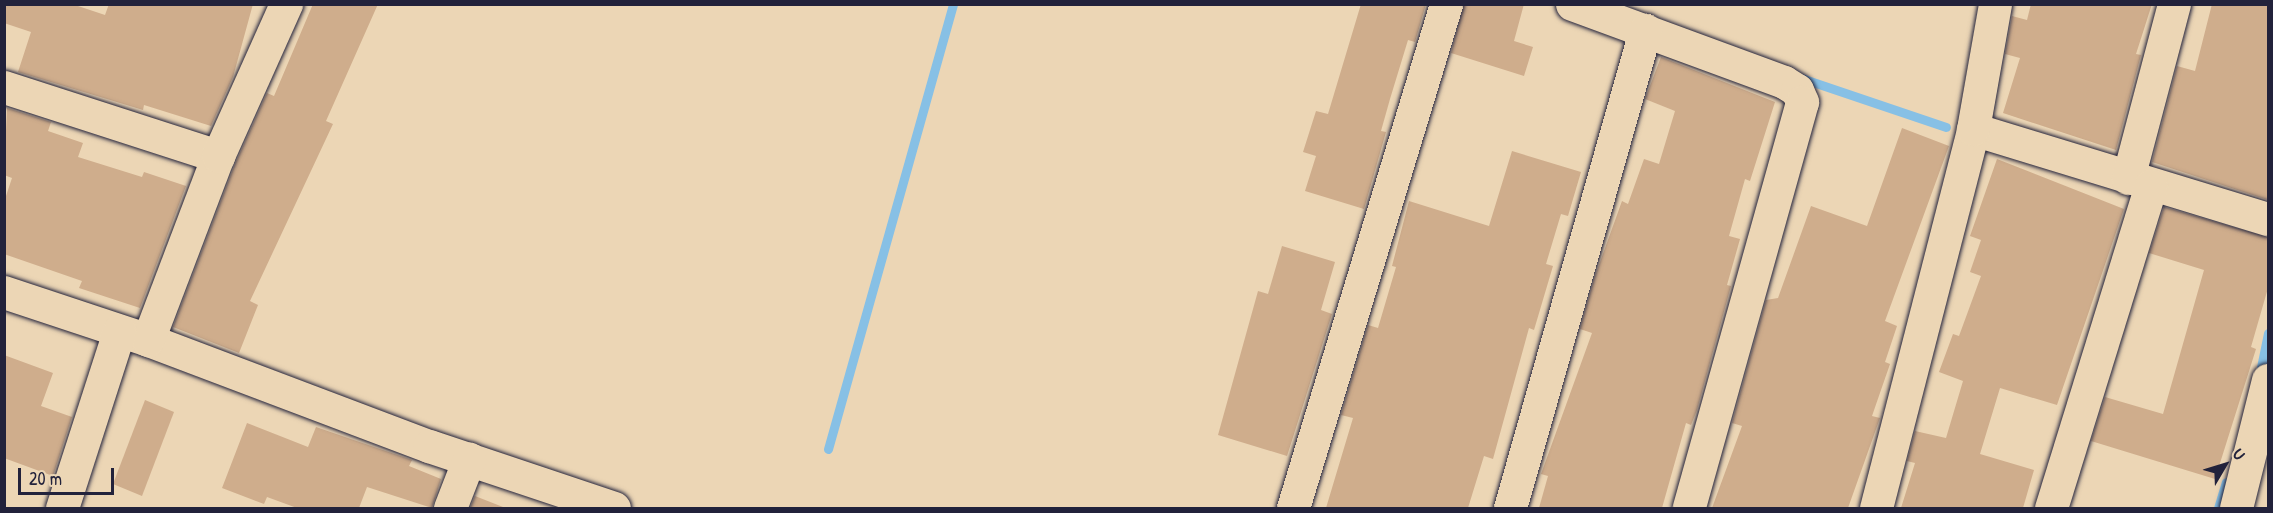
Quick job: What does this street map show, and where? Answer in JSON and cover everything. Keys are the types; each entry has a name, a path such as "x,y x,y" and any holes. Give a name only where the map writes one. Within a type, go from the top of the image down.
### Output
{"street":[{"path":"62,508 134,335 286,4"},
{"path":"1293,508 1446,4"},
{"path":"1572,4 1614,11 1646,30 1784,82 1797,90 1802,102 1689,508"},
{"path":"1876,508 1973,129 1995,4"},
{"path":"2051,508 2140,182 2174,4"},
{"path":"1510,508 1646,30"},
{"path":"4,87 218,156"},
{"path":"1973,129 2140,182 2268,219"},
{"path":"4,292 134,335 469,459 614,508"},
{"path":"2236,508 2268,380"},
{"path":"450,508 469,459"}],"building":[{"path":"4,4 72,4 105,15 109,4 253,4 233,77 211,126 144,105 143,110 18,72 31,32 4,23"},
{"path":"313,4 378,4 326,121 333,124 250,301 258,305 239,353 173,327 235,164 267,93 274,96"},
{"path":"1361,4 1426,4 1415,42 1408,40 1390,99 1381,131 1386,132 1364,209 1305,191 1316,156 1303,152 1316,111 1328,114"},
{"path":"1464,4 1524,4 1514,41 1533,47 1524,76 1451,53"},
{"path":"2031,4 2152,4 2136,54 2141,55 2116,150 2003,113 2020,58 2005,54 2012,16 2027,20"},
{"path":"2212,4 2268,4 2268,200 2152,162 2177,66 2195,71"},
{"path":"1661,57 1775,102 1750,181 1745,179 1729,236 1740,239 1727,285 1731,286 1697,410 1691,425 1686,423 1662,508 1539,508 1548,476 1541,474 1592,333 1580,329 1595,276 1622,201 1628,204 1644,159 1659,164 1675,111 1645,99"},
{"path":"7,108 51,122 48,131 83,143 78,157 142,177 144,172 186,186 140,308 79,288 82,281 4,254 4,202 12,178 4,175"},
{"path":"1902,128 1949,146 1885,321 1897,326 1885,362 1890,364 1872,416 1880,418 1848,508 1712,508 1742,426 1732,423 1766,300 1778,298 1811,206 1867,226"},
{"path":"1512,151 1581,172 1568,216 1561,214 1546,264 1553,266 1534,330 1529,328 1493,459 1484,456 1468,508 1326,508 1353,418 1341,415 1368,325 1378,328 1396,267 1392,266 1409,201 1489,226"},
{"path":"1997,159 2124,209 2057,405 2000,388 1980,454 2034,470 2023,508 1901,508 1915,463 1907,461 1915,431 1946,438 1963,381 1939,372 1953,334 1959,336 1981,276 1970,272 1981,240 1970,236"},
{"path":"2164,207 2268,237 2268,288 2251,347 2256,349 2215,479 2091,441 2105,397 2163,414 2204,270 2149,253"},
{"path":"1282,246 1335,262 1321,310 1332,314 1287,456 1218,435 1258,291 1268,294"},
{"path":"4,355 53,373 41,406 72,417 53,476 4,458"},
{"path":"145,400 174,412 142,496 113,484"},
{"path":"247,423 308,447 316,427 412,460 409,466 441,479 432,508 367,487 359,508 297,508 267,497 264,504 222,488"},
{"path":"475,496 503,507 503,508 470,508"}],"waterway":[{"path":"828,449 953,4"},
{"path":"1801,78 1946,127"},
{"path":"2259,377 2268,333"},
{"path":"2218,508 2226,482"}]}
